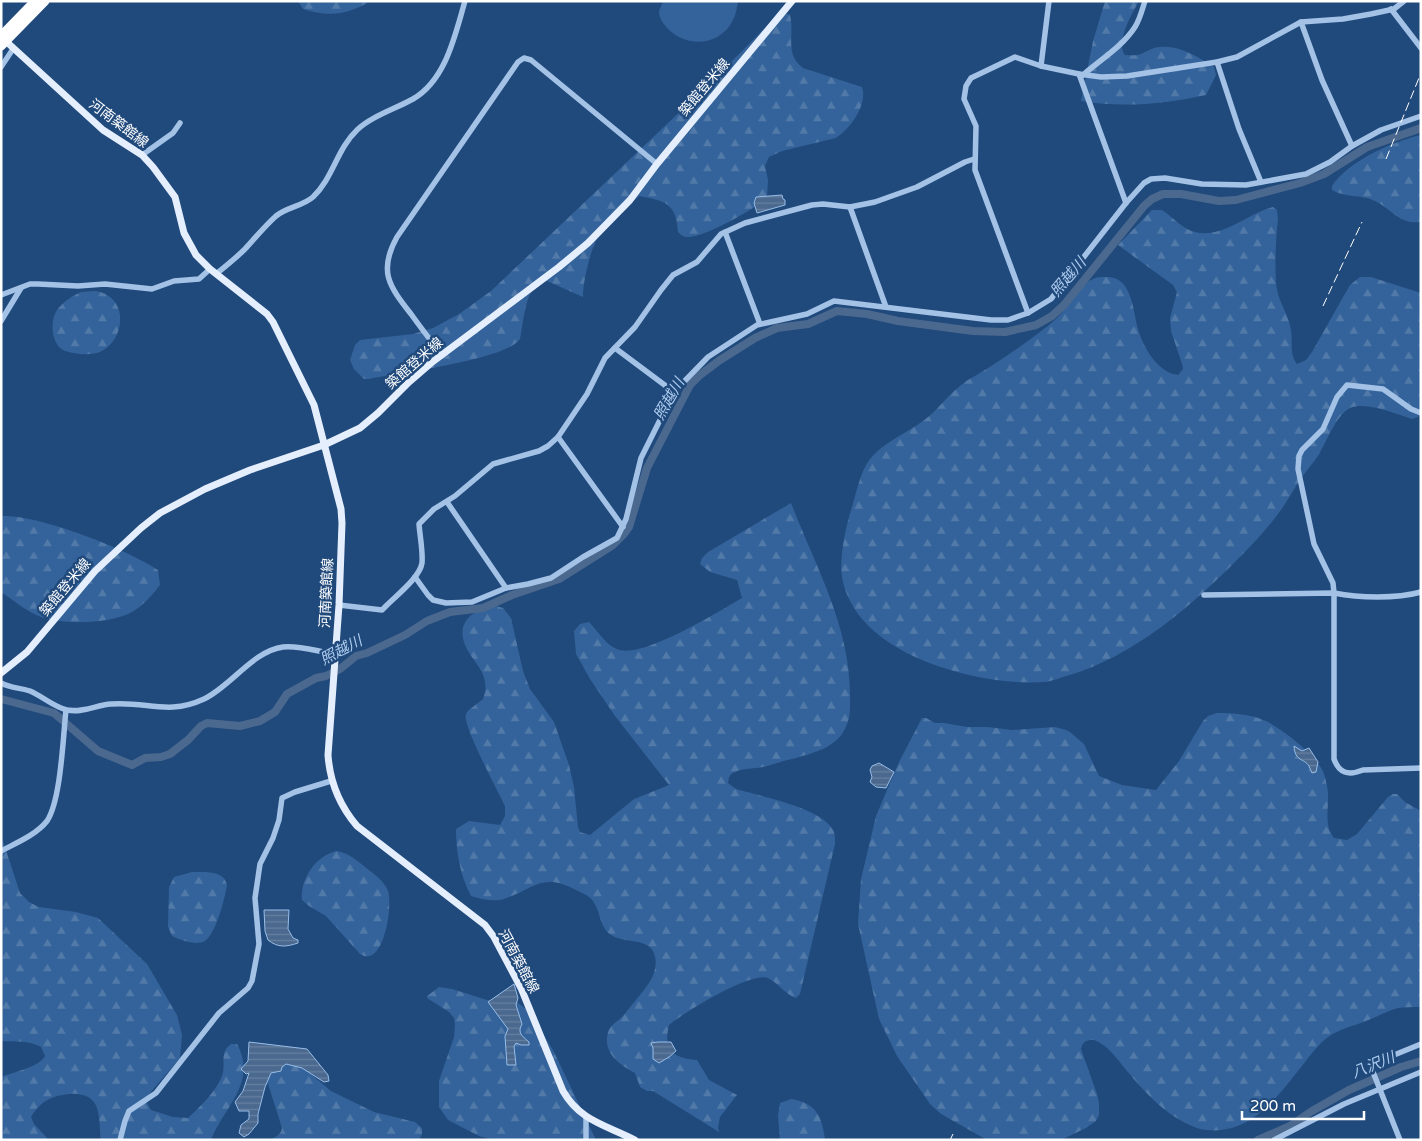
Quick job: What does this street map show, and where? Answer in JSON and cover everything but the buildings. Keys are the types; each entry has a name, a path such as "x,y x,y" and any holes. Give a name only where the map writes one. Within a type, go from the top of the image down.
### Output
{"highway":[{"path":"1,36 35,1"},
{"path":"8,46 46,1"}],"main road":[{"name":"築館登米線","path":"1,672 27,652 109,556 160,514 205,489 250,470 324,445 360,428 378,413 408,382 588,243 630,200 657,164 792,1"},
{"name":"河南築館線","path":"8,46 103,130 142,155 175,197 184,233 196,255 267,314 273,322 314,405 341,509 339,605 328,755 331,781 340,802 358,826 485,926 494,937 521,988 569,1102 586,1117 635,1140"}],"street":[{"path":"1,296 30,284 78,286 105,284 152,289 174,281 199,279 213,271 244,250 277,215 312,198 323,185 344,146 356,131 366,123 423,93 438,75 455,38 465,1"},
{"path":"1041,66 1050,1"},
{"path":"1081,74 1127,37 1135,26 1145,1"},
{"path":"1028,313 975,170 976,126 964,100 971,78 1012,58 1081,74 1116,78 1217,62 1237,57 1301,22 1343,19 1392,10 1404,1"},
{"path":"1392,10 1421,48"},
{"path":"1301,22 1322,80 1352,146"},
{"path":"1,67 8,46"},
{"path":"442,355 394,292 387,271 391,247 518,62 524,58 531,60 657,164"},
{"path":"1217,62 1239,129 1261,182"},
{"path":"1081,74 1126,203"},
{"path":"415,577 433,600 446,603 472,602 506,588 551,578 617,538 623,527 641,458 674,392 689,374 708,357 760,324 807,314 834,301 991,320 1018,318 1041,306 1059,290 1126,203 1144,183 1156,177 1216,184 1246,185 1306,174 1330,162 1352,146 1381,130 1421,116"},
{"path":"142,155 173,133 180,122"},
{"path":"339,605 382,610 415,577 422,562 419,524 434,509 447,502 493,464 539,451 558,437 587,394 605,358 635,327 673,275 697,262 721,234 745,223 812,205 823,204 850,207 875,202 917,188 974,159"},
{"path":"850,207 886,307"},
{"path":"725,232 760,324"},
{"path":"1,321 21,288"},
{"path":"615,348 674,392"},
{"path":"1421,413 1411,409 1383,389 1346,385 1336,397 1323,429 1302,450 1299,456 1298,469 1314,544 1332,583 1334,593 1334,759 1337,767 1342,771 1355,773 1363,770 1421,768"},
{"path":"558,437 623,527"},
{"path":"447,502 506,588"},
{"path":"1204,595 1334,593 1348,596 1406,596 1421,592"},
{"path":"1,683 11,688 31,691 66,710 84,710 100,705 114,704 164,708 183,707 218,691 248,665 276,648 290,647 335,657"},
{"path":"1,851 32,834 46,821 55,800 66,710"},
{"path":"120,1140 129,1111 156,1093 218,1013 248,988 252,981 259,944 255,898 260,864 273,838 279,820 282,798 331,781"},
{"path":"1400,1140 1372,1071 1372,1064 1421,1044"},
{"path":"1274,1140 1321,1114 1421,1072"},
{"path":"586,1117 586,1140"}],"green space":[{"path":"298,1 370,1 346,12 329,14 303,9"},
{"path":"663,1 738,1 734,18 727,29 719,36 699,42 689,41 670,31 660,18 659,12"},
{"path":"1105,1 1139,1 1123,36 1122,49 1125,55 1139,55 1159,47 1167,47 1188,52 1214,67 1216,75 1206,95 1175,101 1128,105 1081,101 1093,41"},
{"path":"785,13 790,15 791,44 797,63 803,68 862,87 863,94 860,109 852,123 836,138 782,151 769,157 765,166 768,180 767,197 762,202 715,229 695,236 685,237 678,232 675,215 668,205 639,196 608,223 600,233 589,260 583,297 547,281 534,287 524,313 520,339 511,347 450,365 369,379 364,379 354,369 350,360 355,345 360,340 413,334 433,328 459,314 491,291 706,87 770,23"},
{"path":"1421,135 1421,222 1401,219 1381,204 1370,199 1342,194 1332,190 1332,186 1339,177 1359,161 1384,147"},
{"path":"1273,207 1277,210 1278,219 1275,265 1277,290 1290,325 1292,352 1297,364 1306,360 1312,352 1350,285 1360,277 1371,277 1421,293 1421,412 1418,417 1412,419 1372,407 1357,406 1350,408 1340,417 1318,456 1279,513 1237,560 1176,616 1156,631 1093,667 1045,682 1011,682 977,677 944,668 913,656 889,642 868,625 851,604 842,577 841,561 845,532 859,482 870,459 888,443 928,417 963,383 1024,344 1045,328 1060,315 1078,291 1095,278 1114,278 1124,285 1130,297 1140,336 1152,358 1164,370 1178,375 1183,369 1171,331 1170,318 1177,292 1173,285 1118,245 1152,210 1162,210 1186,228 1195,232 1205,233 1225,229"},
{"path":"98,291 109,296 116,303 119,312 119,330 115,339 100,352 82,354 65,351 57,344 53,333 53,321 57,310 74,295 81,292"},
{"path":"791,503 830,596 838,620 848,669 849,717 843,732 832,744 808,754 759,768 736,771 730,776 728,783 736,789 775,799 818,816 834,832 835,844 800,994 796,998 768,978 759,978 717,994 669,1025 667,1041 672,1051 676,1055 697,1060 709,1080 737,1095 720,1117 719,1132 653,1091 647,1091 640,1087 635,1073 618,1062 610,1052 607,1039 609,1030 623,1016 652,978 656,965 653,951 650,947 640,942 621,939 611,935 604,927 593,901 585,894 561,884 552,882 537,884 500,900 488,900 471,896 459,863 456,829 469,821 500,825 505,816 505,806 475,744 466,720 467,712 483,699 485,682 483,674 467,649 462,634 465,622 469,617 493,605 503,608 511,618 523,671 530,689 554,722 569,765 574,787 578,827 580,832 590,835 634,799 669,785 615,716 590,679 576,654 574,631 580,624 589,622 611,646 620,650 631,650 646,647 681,632 742,598 737,580 710,572 700,564 702,558 708,552"},
{"path":"1,516 17,517 59,527 126,552 158,570 160,585 148,600 132,612 112,619 74,622 51,620 36,615 1,592"},
{"path":"1217,713 1248,715 1266,721 1289,736 1312,757 1323,771 1325,777 1328,793 1328,826 1334,838 1347,840 1357,834 1388,797 1393,794 1397,794 1405,802 1421,811 1421,1007 1394,1009 1332,1034 1322,1042 1285,1088 1256,1116 1240,1125 1221,1130 1200,1129 1169,1113 1142,1089 1108,1049 1094,1040 1085,1042 1081,1049 1099,1103 1099,1115 1096,1121 1086,1128 1061,1140 987,1140 941,1114 930,1104 897,1056 879,1019 858,924 861,879 876,816 899,762 922,718 935,723 967,727 1012,730 1055,727 1066,730 1084,744 1099,776 1122,785 1156,790 1179,761 1203,721 1208,716"},
{"path":"1,835 20,893 29,902 39,907 76,912 98,918 147,964 177,1015 182,1035 180,1058 150,1093 147,1103 151,1110 173,1117 188,1118 218,1085 223,1072 225,1050 231,1044 237,1044 244,1070 241,1082 237,1094 211,1140 101,1140 99,1114 96,1105 89,1097 69,1094 44,1102 31,1117 34,1124 49,1140 1,1140 1,1077 32,1066 45,1056 41,1047 31,1043 1,1041"},
{"path":"337,851 348,855 364,866 381,880 388,891 389,909 385,934 381,945 375,953 368,956 360,954 326,916 302,900 304,884 311,869 322,857"},
{"path":"192,872 218,874 225,880 227,885 222,908 212,933 207,939 199,943 187,942 172,936 168,927 169,887 174,877"},
{"path":"439,987 487,1000 518,1003 526,1009 553,1050 596,1140 495,1140 479,1136 448,1120 439,1107 439,1081 454,1037 455,1025 454,1018 449,1012 427,998"},
{"path":"288,1055 331,1091 374,1112 415,1122 422,1128 419,1140 270,1140 279,1134 282,1128 263,1068"},
{"path":"791,1099 812,1107 820,1118 825,1140 780,1140 778,1116 780,1103"}],"shaded area":[{"path":"782,195 785,205 757,213 754,203 756,197"},
{"path":"1294,746 1302,751 1309,748 1318,762 1316,772 1312,773 1309,766 1296,755"},
{"path":"879,763 894,772 886,788 876,787 870,782 872,777 870,770 872,766"},
{"path":"264,910 289,910 288,929 293,938 298,940 298,943 282,946 268,940 265,931"},
{"path":"514,984 518,998 516,1005 522,1024 520,1032 529,1042 529,1045 516,1043 514,1046 516,1065 507,1065 505,1036 508,1029 488,1002"},
{"path":"249,1042 307,1049 328,1075 329,1081 324,1082 302,1068 286,1064 282,1067 281,1071 271,1073 265,1087 258,1114 258,1123 244,1137 239,1133 241,1125 249,1119 249,1111 239,1111 235,1102 243,1091 249,1073 246,1074 241,1069 248,1061"},
{"path":"671,1042 676,1051 659,1063 653,1059 651,1043"}],"waterway":[{"name":"照越川","path":"1,699 54,713 98,751 132,765 145,758 161,757 170,754 188,740 201,726 207,723 240,726 260,721 275,712 287,694 316,678 326,676 340,669 356,656 367,653 405,635 427,621 450,612 483,608 512,595 559,579 613,545 629,527 647,468 690,385 720,360 755,338 777,328 808,324 837,311 973,331 1005,332 1036,325 1052,316 1064,305 1144,206 1152,199 1163,194 1181,194 1219,201 1236,200 1300,183 1324,174 1367,147 1421,128"},
{"name":"八沢川","path":"1258,1140 1290,1126 1349,1090 1401,1067 1421,1061"}],"railway":[{"path":"1386,159 1421,73"},
{"path":"1323,306 1362,222"},
{"path":"950,1140 953,1134"}]}
